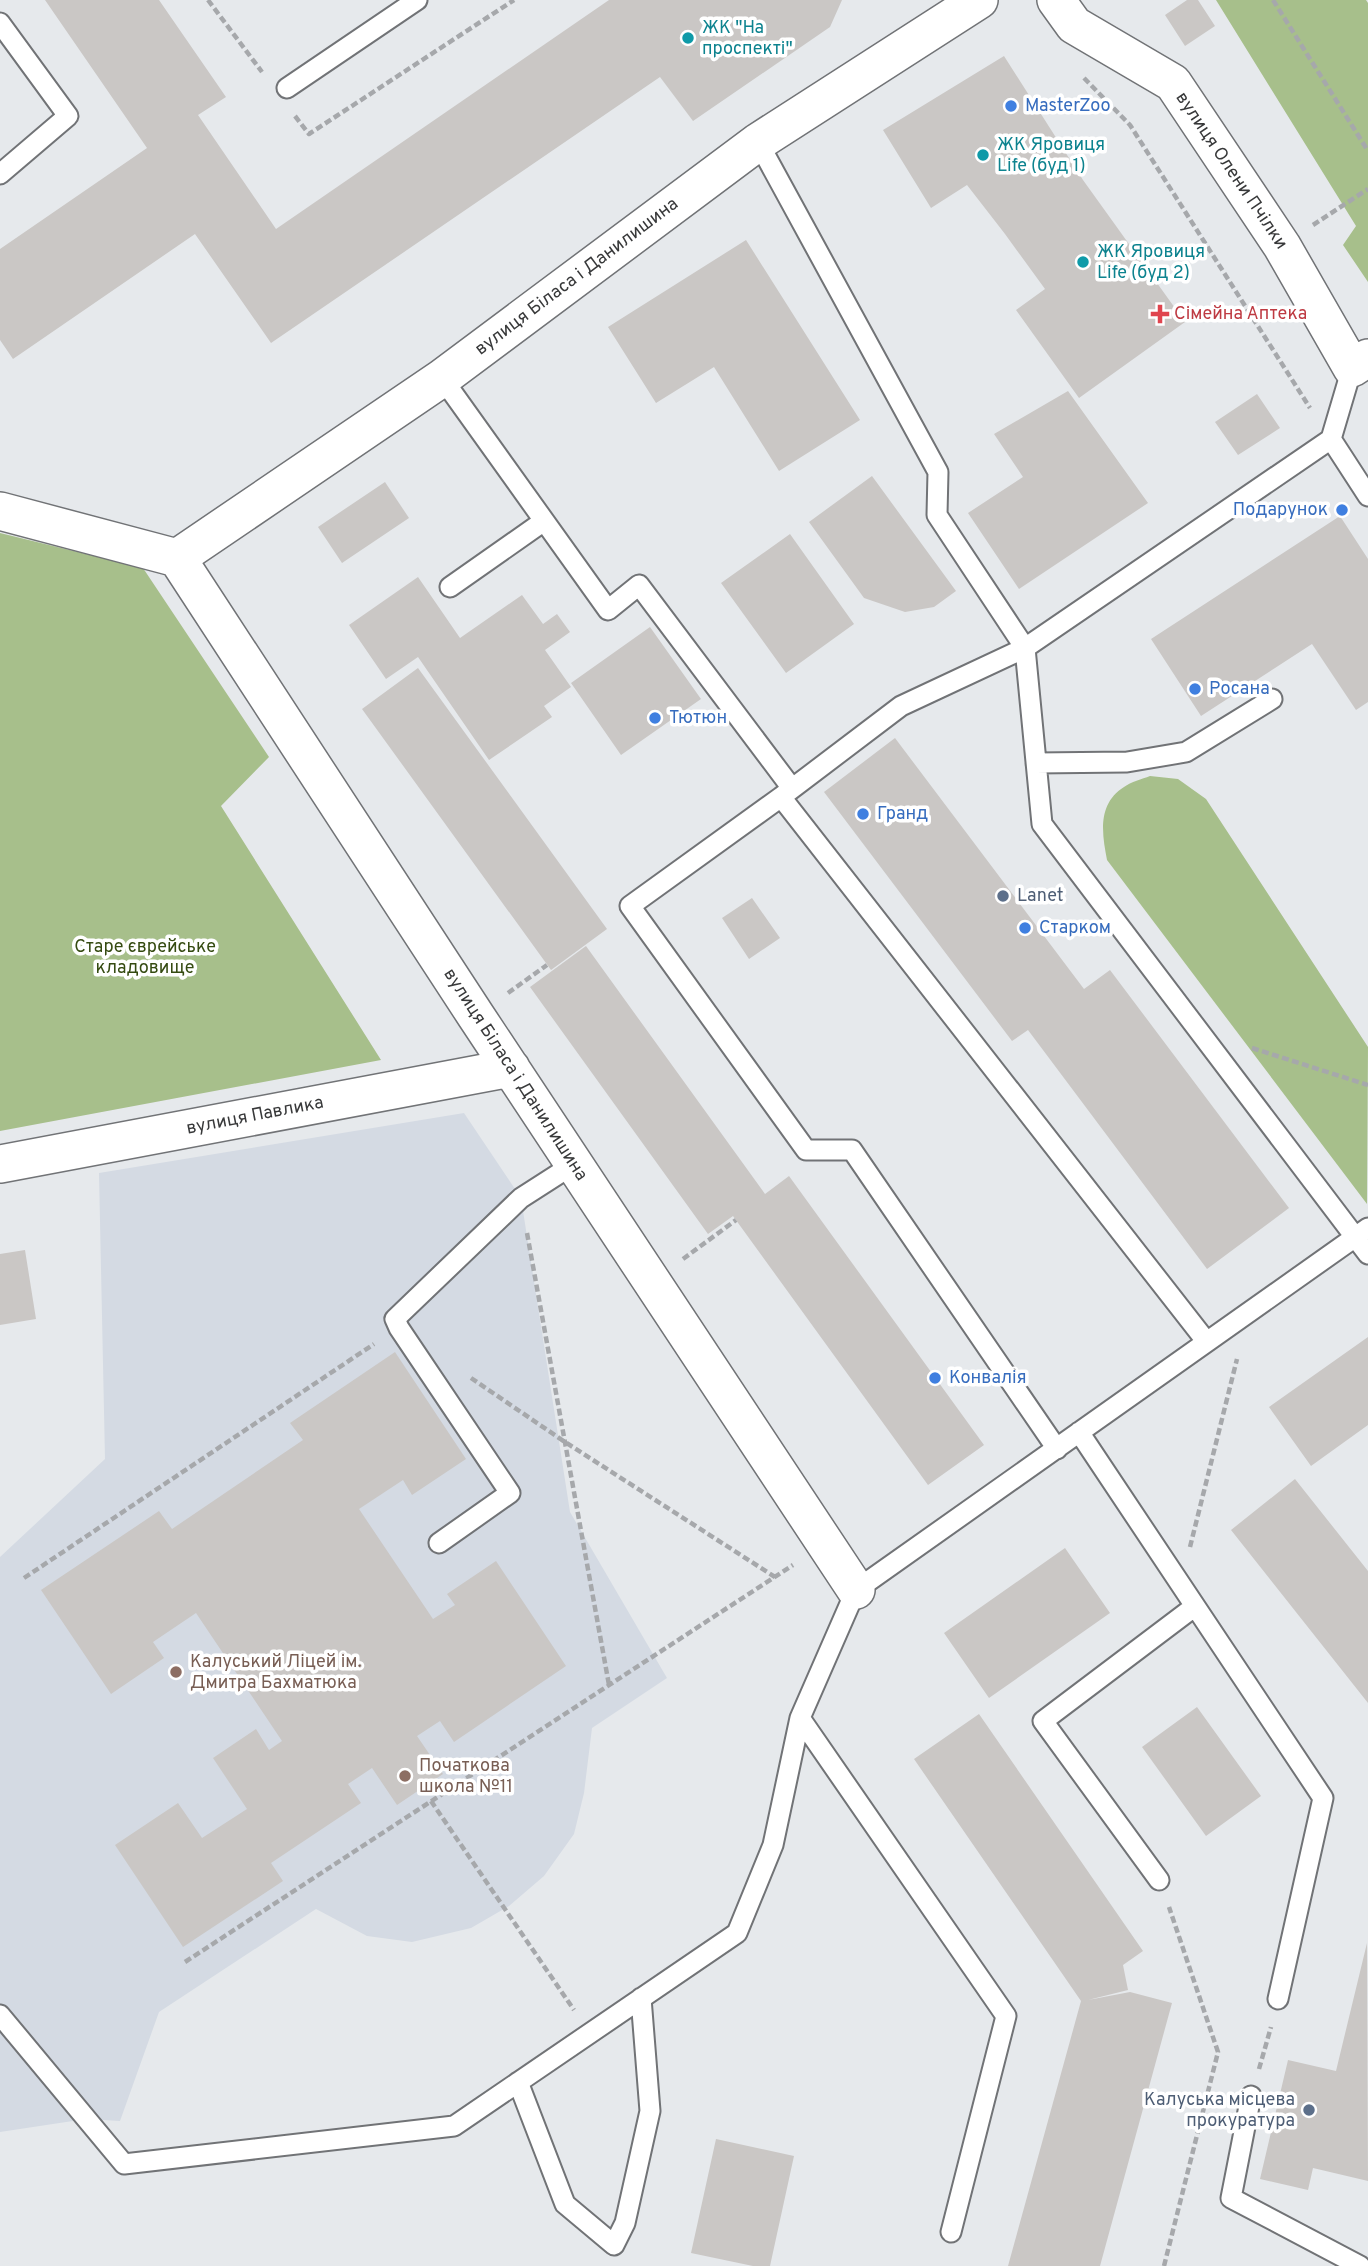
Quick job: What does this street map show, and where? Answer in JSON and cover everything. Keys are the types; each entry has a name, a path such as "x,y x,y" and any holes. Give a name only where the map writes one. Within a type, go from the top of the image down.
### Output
{"street":[{"name":"вулиця Біласа і Данилишина","path":"856,1590 177,558 442,378 758,142 979,0"},
{"name":"вулиця Олени Пчілки","path":"1056,0 1074,24 1172,83 1360,363"},
{"path":"0,511 177,558"},
{"name":"вулиця Павлика","path":"0,1164 511,1068"}],"lane":[{"path":"287,88 417,0"},
{"path":"0,23 68,116 0,174"},
{"path":"758,142 938,472 937,515 1025,648 1042,824 1201,1032 1362,1233 1368,1254"},
{"path":"1057,1449 852,1150 806,1150 629,906 901,706 1025,648 1331,439 1360,363"},
{"path":"442,378 608,610 639,585 786,792 1206,1341"},
{"path":"1331,439 1368,496"},
{"path":"450,587 544,521"},
{"path":"1036,762 1126,762 1186,752 1272,699"},
{"path":"439,1543 510,1493 398,1328 395,1319 521,1198 574,1164"},
{"path":"0,2015 124,2164 454,2126 737,1933 773,1845 800,1718 856,1590 1362,1233"},
{"path":"1079,1432 1323,1798 1279,1999"},
{"path":"1159,1880 1043,1721 1194,1607"},
{"path":"800,1718 1006,2016 951,2232"},
{"path":"518,2082 565,2204 614,2245 625,2223 650,2111 641,1998"},
{"path":"1251,2096 1231,2198 1360,2266"}],"path":[{"path":"1273,0 1368,151"},
{"path":"1083,77 1130,125 1331,439"},
{"path":"1282,246 1368,189"},
{"path":"476,1016 547,965"},
{"path":"1201,1032 1368,1085"},
{"path":"521,1198 609,1685"},
{"path":"652,1282 736,1220"},
{"path":"1181,1587 1248,1314"},
{"path":"24,1578 398,1328"},
{"path":"467,1375 565,1442 775,1577"},
{"path":"185,1962 825,1542"},
{"path":"431,1801 590,2034"},
{"path":"1159,1880 1218,2052 1164,2266"},
{"path":"1251,2096 1279,1999"}],"shaded area":[{"name":"Калуський Ліцей ім. Дмитра Бахматюка","path":"464,1113 521,1198 570,1512 667,1678 592,1728 584,1793 574,1834 544,1876 509,1906 471,1928 412,1942 367,1936 316,1909 159,2012 120,2121 86,2119 0,2132 0,1557 105,1459 99,1173"}],"green space":[{"path":"1216,0 1366,0 1368,3 1368,282 1343,245 1356,226"},
{"name":"Старе єврейське кладовище","path":"0,533 143,568 269,757 221,806 381,1060 0,1131"},
{"path":"1150,776 1178,779 1206,799 1368,1047 1367,1204 1107,860 1103,830 1109,802 1127,785"}],"building":[{"path":"45,0 159,0 226,97 198,115 276,229 609,0 842,0 830,27 693,121 660,77 271,343 195,234 13,359 0,340 0,249 147,148"},
{"path":"1187,0 1198,0 1215,26 1185,46 1165,15"},
{"path":"1004,56 1083,180 1185,322 1079,398 1016,310 1045,289 1005,234 967,185 931,208 883,130"},
{"path":"746,240 860,420 779,471 714,367 656,403 608,327"},
{"path":"1068,391 1148,503 1019,589 968,513 1023,477 994,434"},
{"path":"1257,394 1280,428 1238,455 1215,422"},
{"path":"872,476 956,591 934,607 905,612 864,598 809,522"},
{"path":"385,482 409,518 342,563 318,527"},
{"path":"1340,516 1368,559 1368,702 1356,710 1312,644 1201,716 1151,639"},
{"path":"790,534 854,624 786,673 721,583"},
{"path":"418,577 460,638 522,595 543,624 557,614 570,632 545,650 571,687 544,706 552,717 489,760 418,657 386,679 349,625"},
{"path":"650,627 701,699 621,755 571,683"},
{"path":"418,668 607,929 551,970 362,709"},
{"path":"895,738 1084,989 1110,970 1289,1208 1207,1269 1028,1030 1012,1041 824,792"},
{"path":"752,898 780,938 749,959 722,918"},
{"path":"586,946 765,1194 789,1176 984,1445 928,1485 733,1216 708,1234 530,987"},
{"path":"25,1250 36,1319 0,1325 0,1254"},
{"path":"1368,1337 1368,1425 1311,1466 1269,1407"},
{"path":"395,1352 466,1459 412,1495 403,1480 359,1509 433,1619 455,1605 447,1594 496,1561 566,1666 454,1742 440,1721 417,1736 443,1774 397,1805 372,1768 348,1784 361,1803 271,1863 283,1881 183,1947 115,1845 178,1803 202,1838 247,1809 213,1758 256,1729 269,1750 282,1741 196,1613 153,1642 164,1658 111,1694 41,1590 159,1511 172,1529 303,1440 290,1423"},
{"path":"1295,1479 1368,1571 1368,1703 1231,1530"},
{"path":"1065,1548 1110,1613 989,1698 944,1633"},
{"path":"1197,1707 1261,1796 1206,1836 1142,1747"},
{"path":"979,1714 1143,1951 1123,1965 1128,1990 1088,2000 1130,1992 1172,2003 1100,2266 1008,2266 1081,2001 914,1759"},
{"path":"1367,1943 1368,2181 1313,2168 1308,2190 1260,2179 1288,2060 1336,2071"},
{"path":"716,2139 794,2156 770,2266 753,2266 691,2253"}],"place":[{"name":"ЖК \"На проспекті\"","path":"688,38"},
{"name":"MasterZoo","path":"1011,106"},
{"name":"ЖК Яровиця Life (буд 1)","path":"983,155"},
{"name":"ЖК Яровиця Life (буд 2)","path":"1083,262"},
{"name":"Сімейна Аптека","path":"1160,314"},
{"name":"Подарунок","path":"1342,510"},
{"name":"Росана","path":"1195,689"},
{"name":"Тютюн","path":"655,718"},
{"name":"Гранд","path":"863,814"},
{"name":"Lanet","path":"1003,896"},
{"name":"Старком","path":"1025,928"},
{"name":"Конвалія","path":"935,1378"},
{"name":"Калуський Ліцей ім. Дмитра Бахматюка","path":"176,1672"},
{"name":"Початкова школа №11","path":"405,1776"},
{"name":"Калуська місцева прокуратура","path":"1309,2110"}]}
